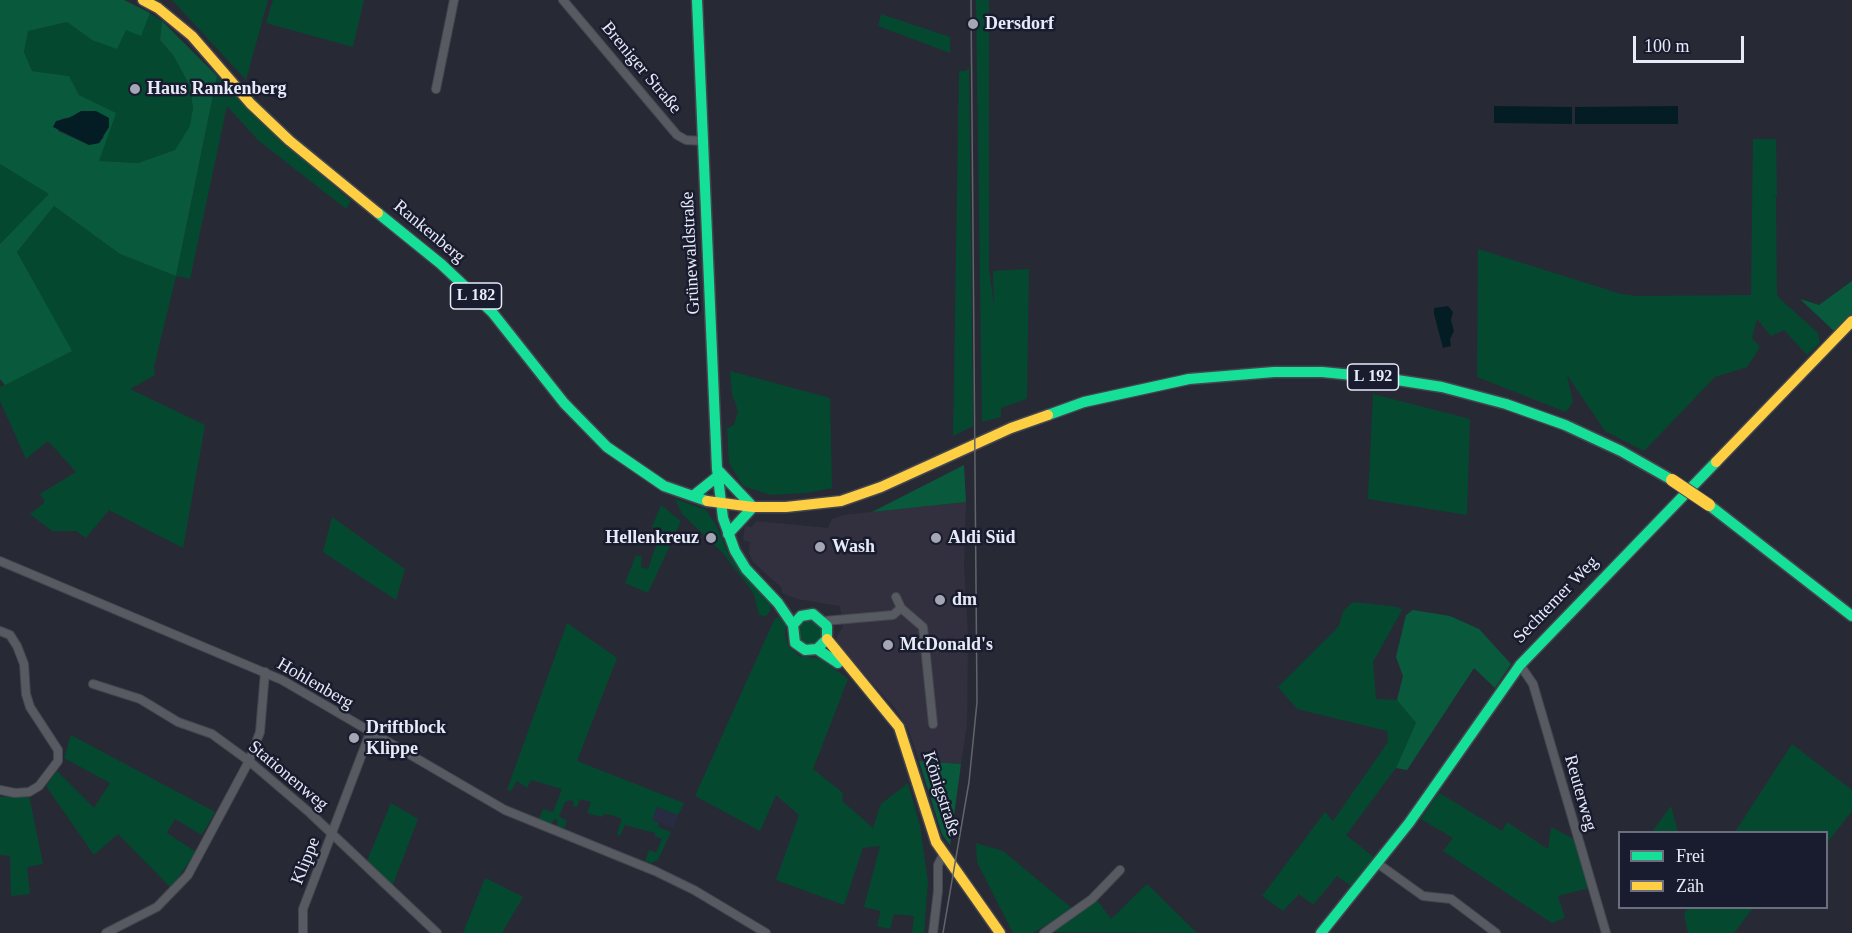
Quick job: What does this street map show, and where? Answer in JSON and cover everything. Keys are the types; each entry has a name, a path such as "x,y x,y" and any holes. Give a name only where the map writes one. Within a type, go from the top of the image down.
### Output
{"main road":[{"name":"Rankenberg","path":"142,0 158,8 192,36 250,103 290,141 441,264 492,312 564,403 607,447 663,486 721,505"},
{"name":"Grünewaldstraße","path":"697,0 721,505"},
{"name":"Sechtemer Weg","path":"1323,932 1409,823 1520,664 1852,321"},
{"name":"L 192","path":"721,505 753,507 812,505 860,495 1011,428 1109,395 1189,379 1274,372 1322,372 1384,378 1442,387 1506,404 1566,425 1621,451 1710,505 1852,616"},
{"path":"693,496 718,472 753,507 728,534"},
{"name":"Königstraße","path":"721,505 728,534 746,570 797,621 795,643 805,650 817,649 853,673"},
{"path":"797,621 813,614 826,630 817,649"},
{"name":"Königstraße","path":"826,630 853,673 882,703 899,727 936,842 998,931"}],"street":[{"path":"436,89 454,0"},
{"name":"Breniger Straße","path":"563,0 677,135 686,140 704,141"},
{"name":"Hohlenberg","path":"0,561 265,672 505,810 656,871 694,890 765,933"},
{"path":"896,597 901,608 923,627 933,724"},
{"path":"826,630 847,619 893,615 901,608"},
{"path":"0,630 10,635 17,646 24,664 26,694 30,707 58,750 58,761 39,786 29,792 15,793 0,790"},
{"name":"Reuterweg","path":"1520,664 1533,684 1606,933"},
{"path":"106,933 157,907 181,885 249,761 260,732 265,672"},
{"name":"Stationenweg","path":"93,684 140,699 178,722 212,734 249,761 332,834 437,933"},
{"name":"Klippe","path":"303,933 303,909 370,733"},
{"path":"933,933 938,891 938,865 943,855"},
{"path":"1377,863 1424,896 1451,899 1494,933"},
{"path":"1046,932 1092,899 1120,870"}],"shaded area":[{"path":"1494,106 1572,107 1572,124 1494,123"},
{"path":"1678,106 1678,124 1575,124 1575,107"},
{"path":"81,111 96,111 109,118 109,127 99,143 89,145 53,127 56,121 69,118"},
{"path":"1448,306 1453,312 1451,320 1454,331 1450,339 1451,346 1443,348 1434,308"},
{"path":"966,502 964,565 968,635 967,724 961,764 919,761 908,729 894,707 837,645 837,636 843,627 840,606 797,599 782,593 782,588 753,562 749,553 750,542 743,540 745,526 752,527 756,521 828,528 832,519 843,515"},
{"path":"657,807 678,815 673,828 652,820"}],"green space":[{"path":"0,0 124,0 150,13 141,36 126,30 117,49 92,40 67,22 28,31 24,52 32,71 69,76 79,95 116,113 99,161 138,163 175,150 190,126 193,108 190,86 173,55 160,40 162,21 217,76 176,276 120,254 54,206 17,252 72,351 5,385 0,379 0,244 49,194 0,164","holes":["74,116 104,137 99,143 89,145 58,131 61,119"]},
{"path":"172,0 268,0 246,80"},
{"path":"273,0 364,0 353,47 266,23"},
{"path":"976,0 989,0 989,269 994,306 993,271 1029,269 1027,399 1001,408 1001,417 982,422"},
{"path":"150,13 162,21 160,40 173,55 190,86 193,108 191,126 175,150 138,163 98,161 115,113 79,95 69,76 32,71 24,52 27,31 67,22 92,40 126,30 141,35"},
{"path":"881,14 950,37 950,53 878,26"},
{"path":"969,67 973,426 953,436 959,71 966,71"},
{"path":"217,76 262,123 351,201 346,209 258,140 227,106 190,279 176,276"},
{"path":"1753,139 1776,139 1777,196 1772,196 1776,197 1777,296 1818,333 1820,343 1807,355 1784,330 1771,336 1757,319 1752,338 1760,347 1747,367 1715,377 1644,451 1605,431 1567,375 1573,402 1566,412 1477,377 1478,249 1621,294 1638,296 1751,295"},
{"path":"0,164 50,194 0,244"},
{"path":"54,206 120,254 176,276 154,367 155,375 130,389 205,425 183,548 109,510 86,538 76,531 52,531 30,514 45,502 40,494 76,472 48,441 26,459 0,401 0,387 71,351 17,252"},
{"path":"1852,281 1852,314 1834,331 1800,299 1819,305"},
{"path":"730,371 830,398 832,488 806,493 771,495 743,486 729,463 727,428 734,425 738,411 732,394"},
{"path":"1373,394 1470,419 1467,515 1368,499"},
{"path":"964,465 966,502 872,512"},
{"path":"675,499 706,510 716,525 730,557 771,604 766,616 759,615 754,594 722,552 682,514"},
{"path":"661,505 681,521 648,593 625,583 636,555 642,557 641,567 648,569 661,531 652,527"},
{"path":"332,517 405,569 396,600 323,552"},
{"path":"1353,602 1398,607 1402,610 1373,662 1376,699 1397,700 1416,723 1396,768 1346,835 1375,858 1351,886 1337,876 1313,905 1299,894 1283,911 1262,896 1325,812 1333,821 1388,742 1387,731 1297,709 1278,687 1339,626 1343,611"},
{"path":"1413,610 1450,616 1479,629 1511,664 1495,688 1474,668 1407,770 1396,768 1416,723 1397,700 1403,676 1396,657 1406,615"},
{"path":"779,617 786,625 785,635 789,647 799,656 821,659 848,679 813,769 843,793 842,801 873,828 881,804 908,783 920,826 928,882 924,933 912,933 914,916 894,914 890,929 877,926 881,911 864,907 880,846 863,848 844,905 776,880 799,815 776,795 760,831 695,796 775,618"},
{"path":"813,619 823,628 821,641 809,647 798,640 798,626 804,620"},
{"path":"567,623 617,658 577,761 684,803 678,815 657,807 652,820 659,823 658,827 671,832 658,860 651,863 645,861 649,850 656,853 662,839 655,836 655,833 625,825 620,836 617,834 622,819 612,815 604,814 602,817 587,813 591,802 580,799 577,807 573,806 574,802 571,800 565,802 559,816 567,821 564,829 557,826 558,820 554,819 552,824 539,819 543,809 553,812 562,789 531,780 527,788 517,781 511,791 507,790"},
{"path":"71,735 215,812 202,835 175,819 167,833 196,852 171,888 118,834 94,855 46,786 57,771 94,808 110,783 64,758"},
{"path":"1792,744 1852,790 1852,811 1828,842 1828,831 1736,831"},
{"path":"919,761 961,764 950,845 942,834"},
{"path":"1439,793 1502,831 1507,822 1548,849 1551,827 1574,839 1589,888 1558,896 1565,918 1552,923 1443,851 1453,838 1421,819"},
{"path":"29,795 43,864 27,867 30,894 11,896 10,856 0,855 0,797"},
{"path":"391,803 418,819 392,887 366,863"},
{"path":"1671,806 1678,831 1653,831"},
{"path":"976,843 1003,851 1073,909 1033,933 1013,933 977,862"},
{"path":"485,878 523,897 502,933 463,933"},
{"path":"1147,884 1197,933 1052,932 1097,900 1111,919"},
{"path":"1687,909 1752,909 1734,933 1688,933 1684,914"}],"tram line":[{"path":"943,933 969,782 977,702 971,0"}],"traffic: fast":[{"path":"697,0 717,469 723,518 735,551 746,569 778,603 793,625"},
{"path":"378,213 441,264 492,312 564,403 607,447 664,486 707,501"},
{"path":"1048,415 1084,402 1189,379 1274,372 1322,372 1384,378 1442,387 1506,404 1565,425 1621,451 1672,480"},
{"path":"1321,933 1409,823 1520,665 1716,462"},
{"path":"717,469 753,507 728,534"},
{"path":"693,496 718,476"},
{"path":"1709,505 1852,616"},
{"path":"817,649 827,639 827,626 813,614 801,616 793,625 795,643 805,650 817,649 838,663"}],"traffic: slow":[{"path":"143,0 158,8 192,36 250,103 290,141 378,213"},
{"path":"1716,462 1852,321"},
{"path":"707,501 753,507 786,507 841,501 881,487 1011,428 1048,415"},
{"path":"1672,480 1709,505"},
{"path":"827,639 899,727 936,842 1000,933"}],"place":[{"name":"Dersdorf","path":"973,24"},
{"name":"Haus Rankenberg","path":"135,89"},
{"name":"Hellenkreuz","path":"711,538"},
{"name":"Aldi Süd","path":"936,538"},
{"name":"Wash","path":"820,547"},
{"name":"dm","path":"940,600"},
{"name":"McDonald's","path":"888,645"},
{"name":"Driftblock Klippe","path":"354,738"}]}
